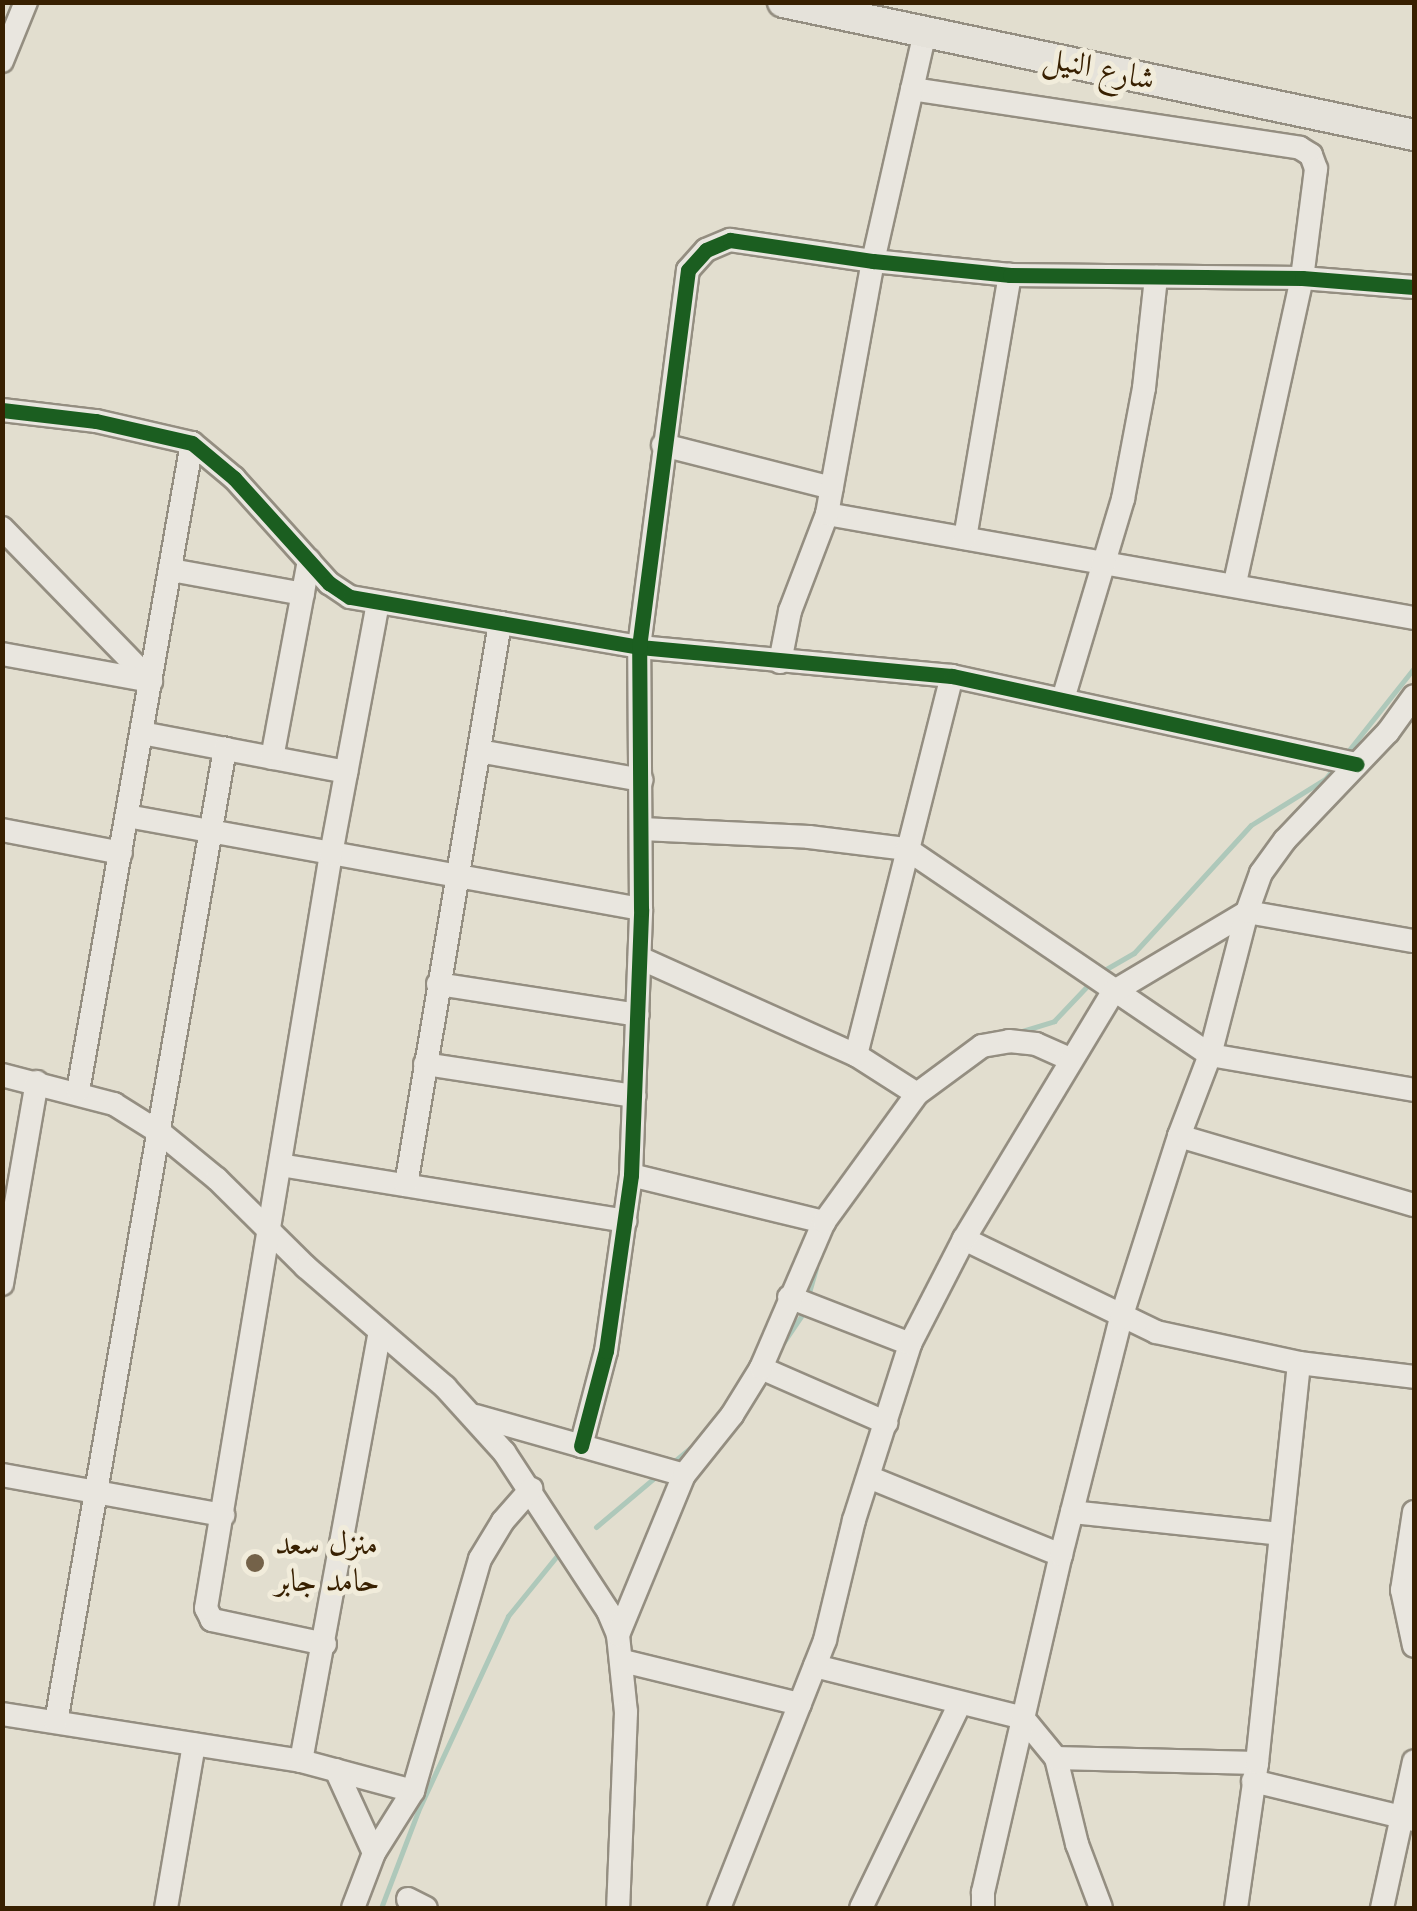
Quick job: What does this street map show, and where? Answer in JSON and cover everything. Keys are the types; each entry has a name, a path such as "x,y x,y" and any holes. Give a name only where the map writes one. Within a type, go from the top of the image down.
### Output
{"main road":[{"name":"شارع النيل","path":"783,2 1414,135"},
{"name":"شارع النيل","path":"877,2 1414,117"}],"street":[{"path":"2,61 20,9"},
{"path":"780,662 803,568 827,514 873,262 924,32"},
{"path":"912,89 1300,148 1311,155 1316,170 1302,278 1235,584"},
{"path":"581,1446 606,1352 631,1175 641,909 640,647 662,446 688,270 706,250 730,240 873,262 1010,275 1302,278 1414,287"},
{"path":"965,538 1010,275"},
{"path":"1063,699 1124,499 1156,277"},
{"path":"3,412 96,421 192,443 234,478 329,583 350,597 640,647 952,676 1357,764"},
{"path":"78,1092 192,443"},
{"path":"662,446 832,488"},
{"path":"827,514 1414,618"},
{"path":"2,528 150,680"},
{"path":"272,758 309,560"},
{"path":"171,570 303,594"},
{"path":"325,1644 207,1615 331,854 378,603"},
{"path":"406,1185 454,878 500,624"},
{"path":"2,654 150,680"},
{"path":"856,1055 952,676"},
{"path":"983,1908 1060,1556 1122,1318 1179,1136 1210,1055 1247,912 1261,873 1277,851 1414,696"},
{"path":"142,733 346,772"},
{"path":"56,1722 162,1134 226,749"},
{"path":"479,751 641,780"},
{"path":"128,816 641,909"},
{"path":"642,829 809,837 907,849 1210,1055 1414,1090"},
{"path":"2,830 121,852"},
{"path":"719,1908 815,1666 854,1520 871,1478 910,1344 964,1239 1113,992 1247,912 1414,940"},
{"path":"640,958 856,1055 917,1094"},
{"path":"438,984 638,1015"},
{"path":"618,1635 684,1475 732,1415 761,1368 824,1222 917,1094 982,1046 1036,1044 1072,1060"},
{"path":"425,1064 636,1096"},
{"path":"2,1076 114,1104 162,1134 474,1416 531,1490 608,1612 618,1635 623,1661 626,1762 618,1908"},
{"path":"2,1284 9,1209 38,1082"},
{"path":"1179,1136 1414,1204"},
{"path":"280,1165 625,1221"},
{"path":"631,1175 824,1222"},
{"path":"964,1239 1156,1332 1299,1364 1414,1377"},
{"path":"789,1296 910,1344"},
{"path":"301,1760 380,1331"},
{"path":"1236,1908 1255,1772 1299,1364"},
{"path":"761,1368 886,1423"},
{"path":"474,1416 684,1475"},
{"path":"2,1475 223,1514"},
{"path":"871,1478 1060,1556"},
{"path":"352,1908 374,1853 414,1790 480,1559 503,1521 531,1490"},
{"path":"1072,1512 1282,1534"},
{"path":"1414,1514 1402,1590 1414,1646"},
{"path":"623,1661 800,1704"},
{"path":"815,1666 958,1705 1023,1718 1056,1758 1077,1844 1101,1908"},
{"path":"861,1908 958,1705"},
{"path":"2,1714 301,1760 414,1790"},
{"path":"166,1908 194,1744"},
{"path":"1056,1758 1255,1772 1409,1819"},
{"path":"1382,1908 1409,1819 1414,1761"},
{"path":"336,1770 374,1853"}],"waterway":[{"path":"1345,755 1414,668"},
{"path":"1101,972 1134,953 1251,825 1325,779 1335,767"},
{"path":"1019,1032 1054,1021 1090,983"},
{"path":"808,1296 816,1268"},
{"path":"783,1343 804,1312"},
{"path":"671,1464 697,1442"},
{"path":"596,1527 659,1474"},
{"path":"381,1908 418,1811 508,1616 560,1552"}],"cycle path":[{"path":"581,1446 606,1351 631,1175 641,909 639,647 688,270 706,250 730,240 873,261 1010,275 1302,278 1414,287"},
{"path":"2,410 96,421 192,443 234,478 329,583 350,597 639,647 952,676 1357,764"}],"place":[{"name":"منزل سعد حامد جابر","path":"255,1563"}]}
